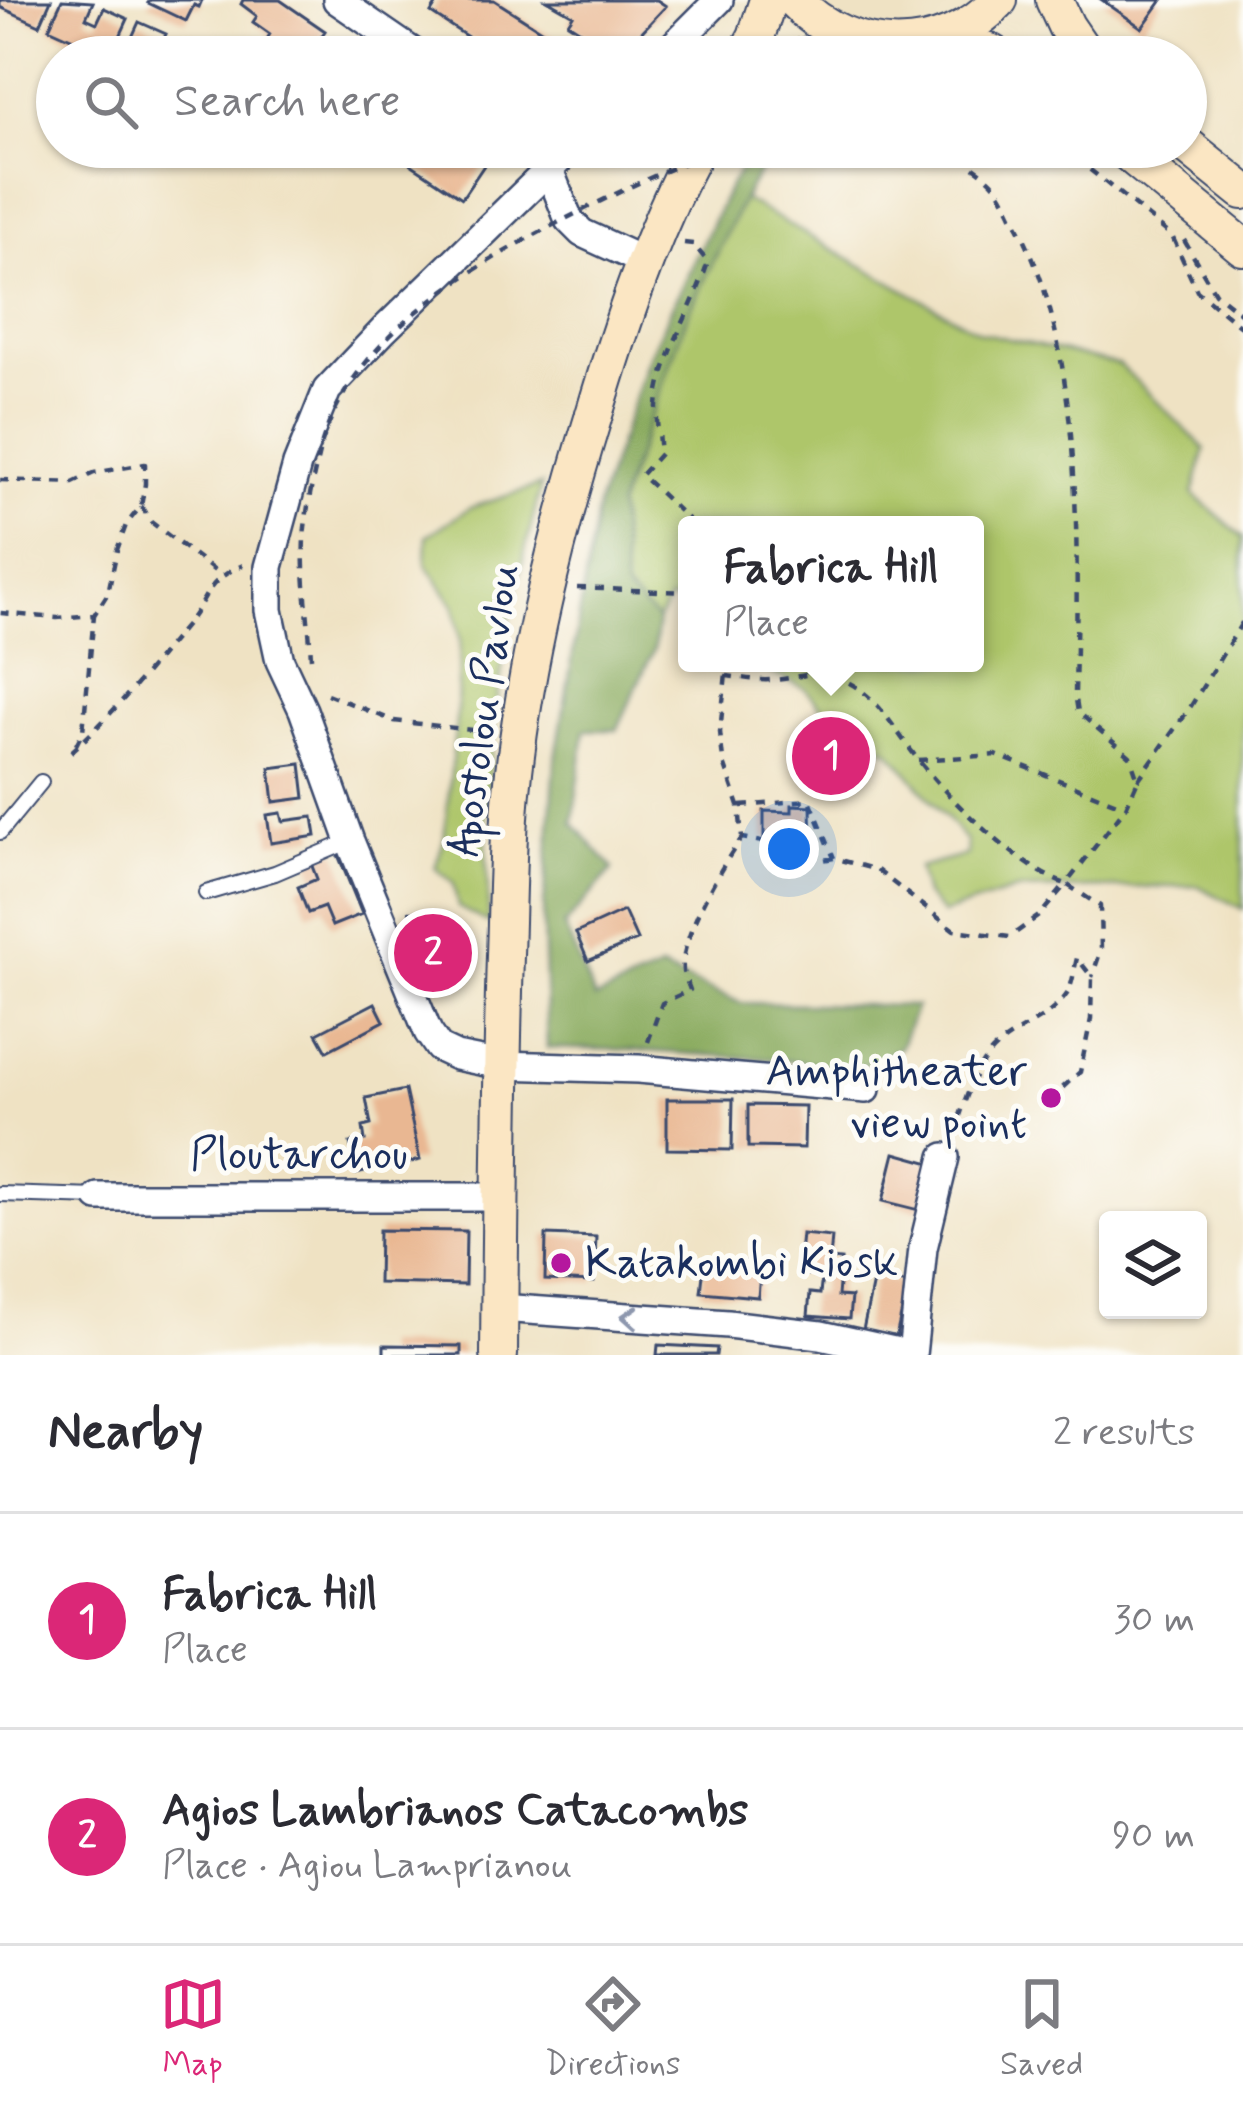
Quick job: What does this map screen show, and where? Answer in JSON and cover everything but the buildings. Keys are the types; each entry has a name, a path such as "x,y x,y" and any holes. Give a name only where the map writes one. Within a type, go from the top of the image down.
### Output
{"main road":[{"path":"756,36 768,0"},
{"path":"794,0 829,28 848,36"},
{"path":"948,36 978,20 999,0"},
{"path":"1054,0 1073,36"},
{"path":"1207,162 1243,191"},
{"name":"Apostolou Pavlou","path":"499,1355 501,1065 511,810 520,736 547,587 574,478 649,250 686,168"},
{"name":"Apostolou Pavlou","path":"649,250 680,220 705,168"},
{"path":"1147,168 1243,247"}],"street":[{"path":"337,0 389,36"},
{"path":"683,36 719,0"},
{"path":"536,168 327,390 297,465 269,567 269,610 280,661 428,1032 439,1048 501,1065 638,1069 866,1089"},
{"path":"549,168 569,220 583,233 649,250"},
{"path":"500,1307 728,1324 821,1335 912,1355 923,1248 945,1157"},
{"name":"Ploutarchou","path":"98,1197 500,1197"}],"lane":[{"path":"0,832 41,782"},
{"path":"206,893 275,872 350,841"},
{"path":"0,1194 98,1197"}],"path":[{"path":"311,658 304,538 318,453 342,396 391,335 450,286 521,242 677,168"},
{"path":"972,168 995,185 1031,247 1054,332 1076,494 1078,712 1130,756 1138,781"},
{"path":"1088,168 1172,236 1197,291 1243,328"},
{"path":"1101,168 1179,232 1215,293 1243,316"},
{"path":"649,250 693,244 708,262 664,375 657,407 660,454 641,476 684,516"},
{"path":"0,480 73,483 94,473 145,464 141,506 127,525 108,593 94,615 83,731 70,752"},
{"path":"141,506 151,522 220,575"},
{"path":"41,782 101,726 193,617 220,575 250,562"},
{"path":"547,587 678,592"},
{"path":"0,613 57,618 94,615"},
{"path":"742,838 877,870 954,930 1010,937 1040,915 1126,807 1138,781 1243,621"},
{"path":"638,1069 662,1003 690,990 683,969 693,925 742,838 739,806 723,760 720,733 725,672"},
{"path":"724,676 770,680 817,672 847,681 876,702 918,760 963,810 1044,878 1066,884 1100,905 1101,950 1091,977 1091,1019 1079,1072 1051,1098"},
{"path":"326,694 394,721 520,736"},
{"path":"918,760 996,754 1126,807"},
{"path":"739,806 810,800 834,858"},
{"path":"405,912 434,913 434,923"},
{"path":"945,1157 986,1058 1015,1031 1045,1016 1069,992 1077,958 1091,977"}],"green space":[{"path":"741,168 762,168 687,316 618,506 625,590 658,620 654,649 617,730 585,730 573,823 613,869 564,926 595,999 660,969 741,1003 916,1006 900,1048 858,1068 547,1048 543,916 555,764 597,506 650,353"},
{"path":"743,199 980,332 1120,365 1205,449 1193,494 1243,537 1243,909 1198,886 1017,890 942,914 925,895 918,868 967,855 966,841 891,752 836,723 806,689 770,672 984,672 984,516 678,516 678,600 669,600 658,620 625,590 618,507 687,316"},
{"path":"541,485 511,610 497,701 485,812 489,923 458,907 453,882 435,868 444,840 460,639 454,605 426,564 427,536 469,508"}],"place":[{"name":"Fabrica Hill","path":"831,756"},
{"name":"Agios Lambrianos Catacombs","path":"433,953"},
{"name":"Amphitheater view point","path":"1051,1098"},
{"name":"Katakombi Kiosk","path":"561,1263"}]}
